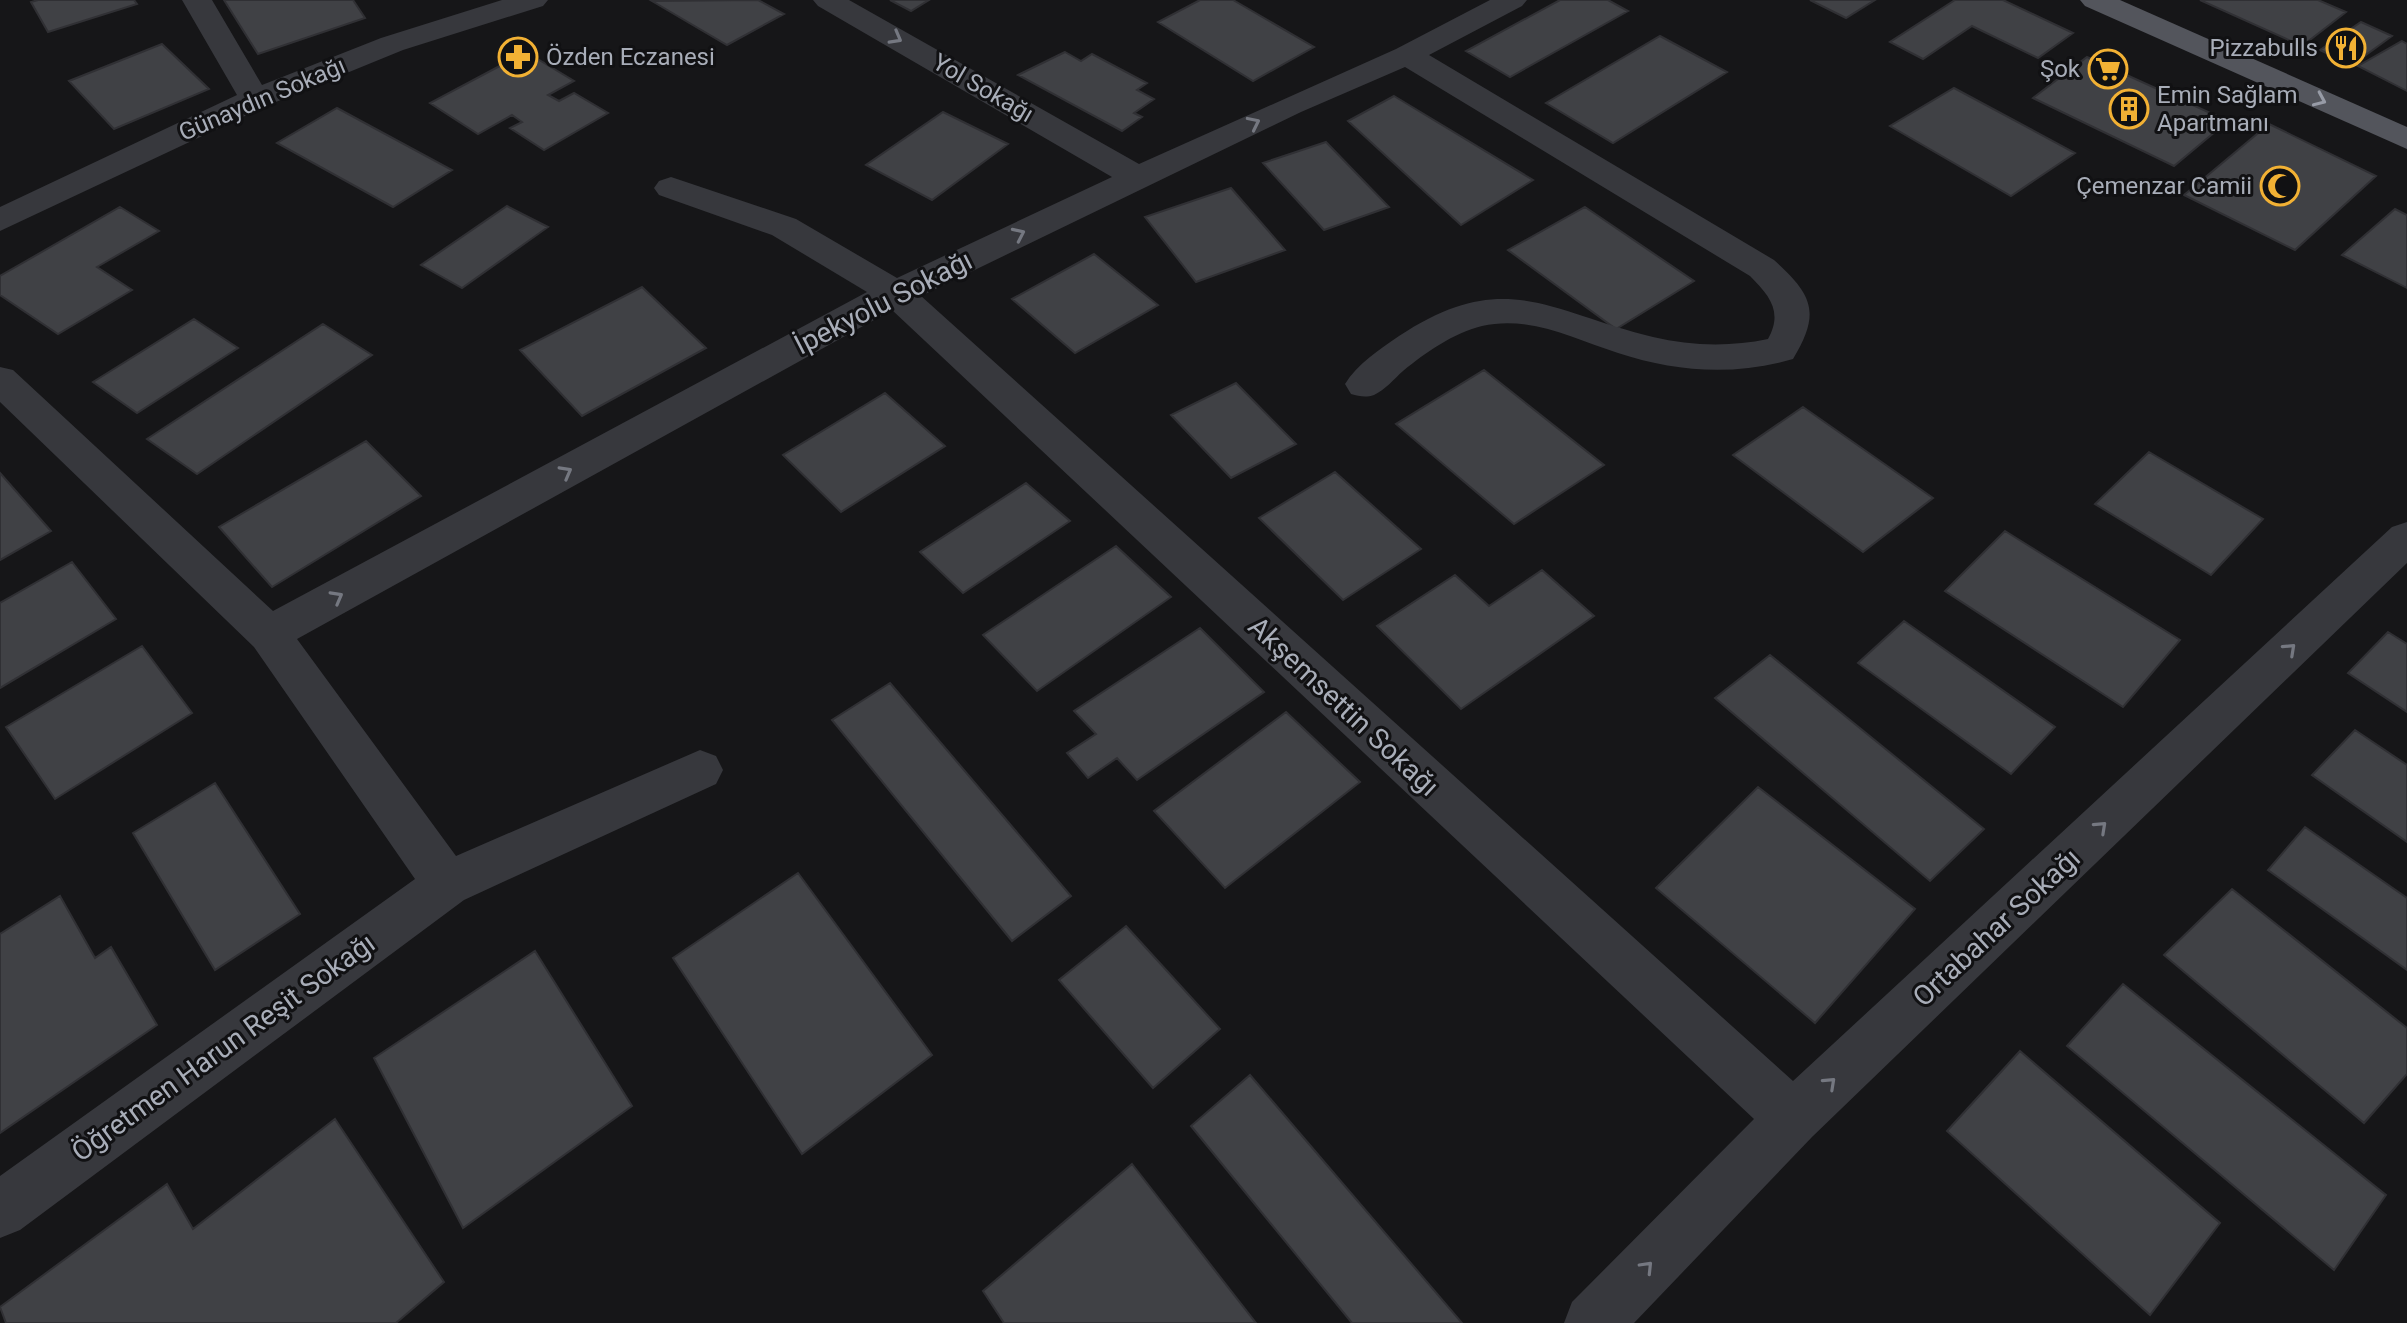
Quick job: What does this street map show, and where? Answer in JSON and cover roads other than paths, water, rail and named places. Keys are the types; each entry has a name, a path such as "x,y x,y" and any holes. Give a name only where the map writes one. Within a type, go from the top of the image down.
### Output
{"main road":[{"path":"2095,0 2407,139"},
{"path":"2145,0 2407,115"}],"street":[{"path":"197,0 255,99"},
{"name":"Günaydın Sokağı","path":"0,220 255,99 392,44 533,0"},
{"name":"Yol Sokağı","path":"828,0 1138,178"},
{"name":"İpekyolu Sokağı","path":"269,634 896,293 1290,105 1407,55 1512,0"},
{"path":"1364,384 1394,357 1448,324 1491,311 1529,313 1638,347 1709,360 1743,358 1780,350 1791,334 1795,316 1784,288 1762,268 1629,191 1407,55"},
{"name":"Akşemsettin Sokağı","path":"671,188 784,227 896,293 1793,1118"},
{"path":"0,380 269,634 447,884"},
{"name":"Ortabahar Sokağı","path":"1593,1323 1793,1118 2407,538"},
{"name":"Öğretmen Harun Reşit Sokağı","path":"0,1210 447,884 700,770"}],"place":[{"name":"Pizzabulls","path":"2346,48"},
{"name":"Özden Eczanesi","path":"518,57"},
{"name":"Şok","path":"2108,69"},
{"name":"Emin Sağlam Apartmanı","path":"2129,109"},
{"name":"Çemenzar Camii","path":"2280,186"}]}
